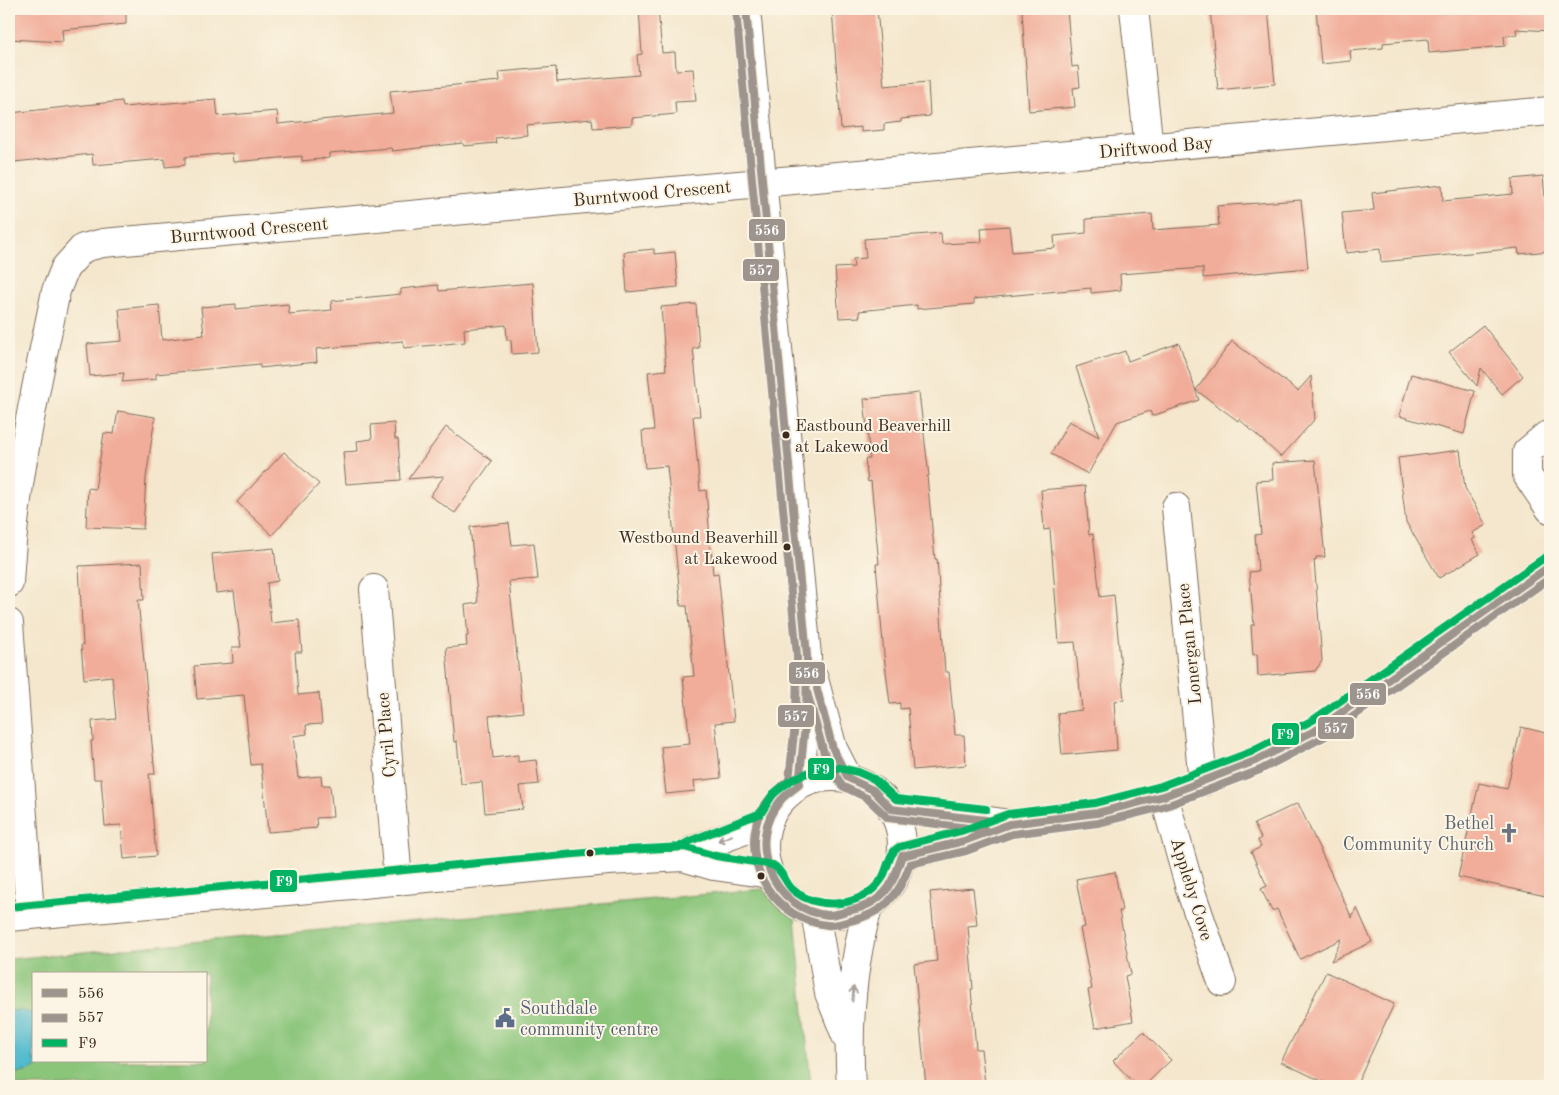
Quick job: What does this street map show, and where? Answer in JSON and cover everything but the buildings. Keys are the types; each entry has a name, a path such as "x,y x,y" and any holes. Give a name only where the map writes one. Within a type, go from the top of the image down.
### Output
{"street":[{"path":"746,9 807,656 806,715 799,785"},
{"path":"1134,9 1149,148"},
{"name":"Driftwood Bay","path":"762,183 1550,111"},
{"name":"Burntwood Crescent","path":"9,584 12,531 24,446 56,291 66,268 83,248 103,243 762,183"},
{"path":"1550,436 1546,436 1527,452 1527,474 1550,510"},
{"name":"Lonergan Place","path":"1176,507 1203,782"},
{"path":"902,856 964,841 1010,824 1096,813 1164,796 1255,761 1318,728 1550,566"},
{"name":"Cyril Place","path":"374,589 398,881"},
{"path":"9,623 19,916 608,861 683,857 714,866 770,874"},
{"path":"807,656 833,749 848,778"},
{"path":"826,777 848,778 864,783 883,798 901,832 902,856 894,879 884,893 864,908 829,915 806,910 783,894 770,874 764,845 768,821 781,800 799,785 826,777"},
{"name":"Appleby Cove","path":"1164,796 1191,892 1222,982"},
{"path":"891,810 942,814 1010,824"},
{"path":"683,857 693,850 768,821"},
{"path":"851,1086 848,1042 857,946 869,904"},
{"path":"816,912 829,993 848,1042"}],"green space":[{"name":"Southdale community centre","path":"762,889 795,918 811,1086 9,1086 9,959"}],"water":[{"path":"20,1010 32,1013 32,1062 42,1062 36,1068 19,1073 9,1072 9,1012"}],"transit line":[{"name":"556","path":"746,9 807,656 806,715 799,785 781,800 770,817 765,835 765,853 770,871 779,888 792,901 809,911 828,915 857,909 876,900 884,893 895,876 902,856 964,841 1010,824 1097,813 1164,796 1255,761 1318,729 1550,566"},
{"name":"557","path":"736,10 797,656 796,714 789,780 771,797 758,818 754,837 755,855 759,872 767,888 792,913 809,921 830,925 862,918 872,914 888,902 901,885 910,864 966,851 1012,834 1098,823 1166,806 1260,770 1324,737 1550,578"},
{"name":"F9","path":"9,907 607,851 684,847 716,856 773,865 779,870 792,889 813,901 826,903 851,901 873,889 881,880 890,857 899,847 961,831 1008,814 1095,803 1161,786 1251,752 1313,720 1544,558"},
{"name":"556","path":"817,689 833,749 848,778 873,790 891,809 986,820"},
{"name":"557","path":"807,692 824,753 842,786 867,798 888,818 985,830"},
{"name":"F9","path":"670,848 679,847 761,813 773,794 790,781 807,773 823,769 840,768 858,772 874,779 896,799 986,809"}],"place":[{"name":"Eastbound Beaverhill at Lakewood","path":"786,435"},
{"name":"Westbound Beaverhill at Lakewood","path":"787,547"},
{"name":"Bethel Community Church","path":"1509,833"},
{"name":"Southdale community centre","path":"505,1018"}]}
